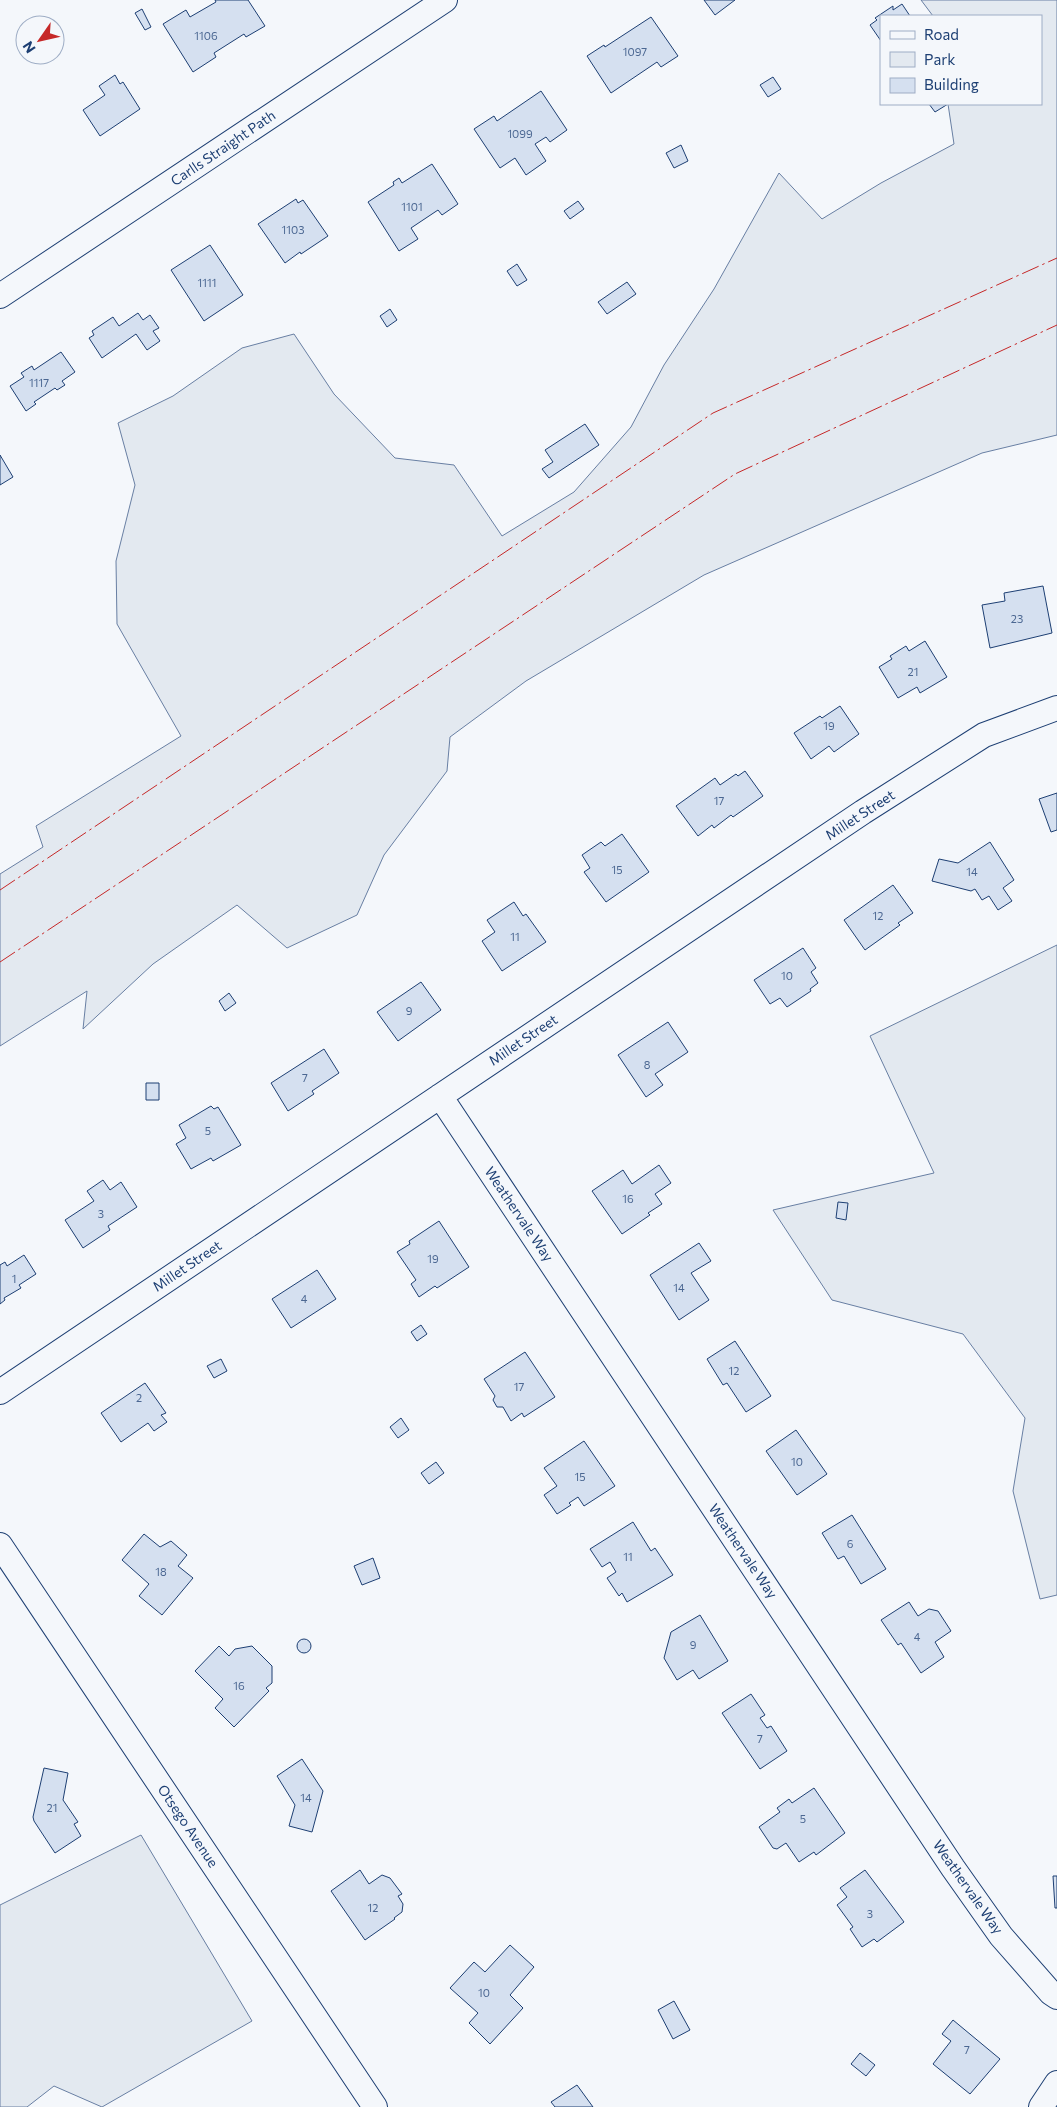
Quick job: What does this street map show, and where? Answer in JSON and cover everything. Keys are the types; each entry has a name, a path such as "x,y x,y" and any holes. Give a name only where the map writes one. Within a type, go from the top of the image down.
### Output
{"street":[{"name":"Carlls Straight Path","path":"0,296 445,0"},
{"name":"Millet Street","path":"0,1392 863,812 984,735 1057,708"},
{"name":"Weathervale Way","path":"440,1096 953,1868 1001,1936 1051,1993 1057,1997"},
{"name":"Otsego Avenue","path":"0,1545 376,2107"},
{"path":"1040,2107 1057,2083"}],"green space":[{"path":"921,0 1057,0 1057,435 982,453 704,575 526,681 450,737 447,771 384,855 357,915 287,948 237,905 153,964 83,1029 87,991 0,1046 0,874 43,847 36,826 181,736 117,624 116,561 135,485 118,423 173,396 242,348 294,334 334,394 395,458 454,465 502,536 574,492 631,427 664,365 714,289 779,173 822,219 881,183 954,144 948,105 1042,105 1042,15 932,15"},
{"path":"1057,945 1057,1595 1040,1599 1013,1491 1025,1418 963,1334 832,1300 773,1210 934,1173 870,1036"},
{"path":"141,1835 252,2021 102,2107 54,2086 27,2107 0,2107 0,1905"}],"building":[{"path":"215,0 248,0 265,26 246,37 244,34 214,53 216,57 193,72 163,24 186,10 190,17 216,2"},
{"path":"704,0 735,0 715,15"},
{"path":"902,4 909,15 880,15 880,40 870,25 877,20 875,18 893,6 893,10"},
{"path":"142,9 151,27 145,30 135,13"},
{"path":"651,17 678,56 661,67 657,62 611,93 587,56 604,45 605,47"},
{"path":"115,75 120,84 123,82 140,109 100,136 83,110 105,95 99,86"},
{"path":"773,77 781,89 768,97 760,85"},
{"path":"541,91 567,130 550,142 546,137 535,144 546,161 526,175 515,158 500,168 474,129 494,116 497,121"},
{"path":"930,105 946,105 935,112"},
{"path":"681,145 688,161 674,168 666,153"},
{"path":"432,164 458,204 442,215 438,210 411,228 418,239 399,251 368,202 394,185 393,182 399,178 402,183"},
{"path":"296,199 298,203 303,200 328,236 285,263 258,224"},
{"path":"578,201 584,209 570,219 564,211"},
{"path":"210,245 243,295 204,321 171,270"},
{"path":"517,264 527,280 517,286 507,271"},
{"path":"627,282 636,294 607,314 598,302"},
{"path":"390,309 397,320 387,327 380,316"},
{"path":"138,313 143,320 150,315 159,328 153,331 160,341 147,350 136,334 102,358 89,338 94,335 92,331 113,317 119,326"},
{"path":"61,352 75,372 62,381 65,385 57,390 55,388 34,402 36,404 26,411 10,386 24,377 21,373 32,366 34,370"},
{"path":"585,424 599,445 549,478 542,469 553,462 545,450"},
{"path":"0,455 13,477 0,485"},
{"path":"1043,586 1052,633 990,648 982,605 1005,601 1004,593"},
{"path":"925,641 947,677 920,693 917,687 898,698 879,667 892,659 890,656 906,646 909,651"},
{"path":"840,706 859,734 834,752 829,746 811,759 794,733"},
{"path":"745,771 763,796 733,817 731,815 714,828 712,825 698,836 676,806 715,778 720,785 736,774 738,776"},
{"path":"1057,793 1057,830 1051,832 1039,799"},
{"path":"622,834 649,872 606,902 584,872 590,868 582,855 601,842 605,846"},
{"path":"990,842 1014,880 1003,888 1012,901 998,910 989,896 982,900 975,889 971,891 932,881 939,859 958,863"},
{"path":"893,885 913,913 898,923 900,925 865,950 844,920"},
{"path":"514,902 523,916 526,914 546,942 502,971 482,941 495,932 487,920"},
{"path":"803,948 816,968 811,972 818,983 810,989 811,991 787,1007 780,998 770,1004 754,980"},
{"path":"421,982 441,1010 398,1041 377,1012"},
{"path":"229,993 236,1003 225,1011 219,1001"},
{"path":"668,1022 688,1052 655,1074 663,1085 646,1097 618,1055"},
{"path":"324,1049 339,1073 312,1091 314,1094 288,1111 271,1083"},
{"path":"146,1083 159,1083 159,1100 146,1100"},
{"path":"211,1106 214,1109 218,1107 241,1145 213,1161 211,1158 191,1169 176,1144 186,1138 179,1125"},
{"path":"659,1165 671,1183 655,1194 662,1204 648,1213 650,1215 622,1234 592,1191 623,1170 632,1184"},
{"path":"103,1180 110,1190 121,1182 137,1207 108,1226 110,1230 83,1248 65,1220 94,1201 87,1191"},
{"path":"838,1202 848,1203 846,1220 836,1218"},
{"path":"439,1221 469,1267 437,1288 435,1286 419,1297 411,1284 416,1280 397,1252 410,1244 409,1241"},
{"path":"699,1243 711,1261 691,1273 709,1300 679,1320 650,1275"},
{"path":"24,1255 36,1274 19,1285 21,1288 4,1298 5,1300 0,1304 0,1265 5,1262 7,1266"},
{"path":"317,1270 336,1299 291,1328 272,1299"},
{"path":"421,1325 427,1334 417,1341 411,1332"},
{"path":"735,1341 771,1396 746,1412 727,1383 723,1385 707,1359"},
{"path":"525,1352 555,1397 524,1417 522,1413 511,1421 503,1407 497,1407 493,1400 495,1396 484,1379"},
{"path":"221,1359 227,1371 214,1378 207,1366"},
{"path":"145,1383 166,1413 161,1415 167,1422 154,1431 148,1423 121,1442 101,1413"},
{"path":"401,1418 409,1430 398,1438 390,1427"},
{"path":"796,1430 827,1474 797,1495 766,1451"},
{"path":"584,1441 615,1486 584,1506 578,1497 569,1503 571,1505 557,1514 544,1495 557,1486 544,1468"},
{"path":"436,1462 444,1473 429,1484 421,1473"},
{"path":"852,1515 886,1569 861,1584 844,1556 838,1559 822,1533"},
{"path":"633,1522 651,1551 655,1548 673,1575 627,1602 622,1593 619,1596 607,1578 616,1572 610,1562 602,1567 590,1549"},
{"path":"144,1534 160,1547 171,1541 187,1555 178,1566 193,1578 162,1615 139,1596 149,1584 122,1560"},
{"path":"373,1558 380,1578 362,1585 354,1566"},
{"path":"909,1602 918,1616 929,1609 938,1611 951,1631 935,1642 944,1657 921,1673 901,1643 898,1645 881,1620"},
{"path":"700,1615 728,1661 699,1679 693,1670 677,1680 664,1658 671,1632"},
{"path":"304,1639 309,1641 311,1646 309,1651 304,1653 299,1651 297,1646 299,1641"},
{"path":"219,1646 229,1656 235,1649 252,1646 272,1666 272,1683 266,1688 269,1691 234,1727 215,1708 223,1699 195,1671"},
{"path":"751,1694 765,1715 760,1718 767,1728 771,1726 787,1751 760,1769 722,1713"},
{"path":"302,1759 323,1791 312,1832 289,1826 295,1805 277,1776"},
{"path":"44,1768 68,1773 63,1800 78,1822 74,1824 81,1836 55,1853 33,1817"},
{"path":"814,1788 845,1833 816,1855 814,1852 799,1862 786,1843 777,1849 773,1848 759,1827 780,1812 777,1808 789,1799 792,1803"},
{"path":"360,1870 369,1884 382,1875 390,1878 402,1894 398,1896 403,1904 402,1912 395,1919 365,1940 331,1891"},
{"path":"865,1870 904,1922 877,1942 874,1939 862,1947 850,1929 853,1927 837,1905 847,1897 840,1888"},
{"path":"1053,1876 1057,1876 1057,1908 1055,1908"},
{"path":"510,1945 534,1967 510,1995 523,2008 490,2044 469,2023 478,2013 450,1988 474,1962 485,1972"},
{"path":"674,2001 690,2030 673,2039 658,2010"},
{"path":"953,2020 1000,2059 970,2094 933,2064 951,2041 942,2034"},
{"path":"860,2053 875,2065 866,2076 851,2064"},
{"path":"577,2085 593,2107 555,2107 551,2102"}],"power":[{"path":"0,890 713,413 1057,258"},
{"path":"0,962 735,474 1057,325"}]}
